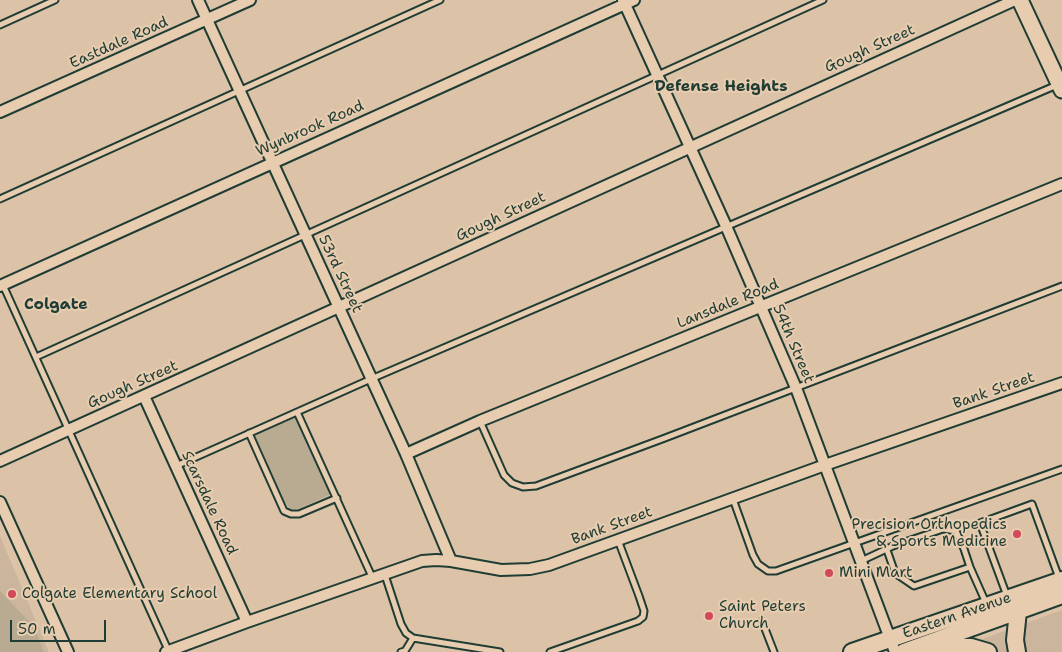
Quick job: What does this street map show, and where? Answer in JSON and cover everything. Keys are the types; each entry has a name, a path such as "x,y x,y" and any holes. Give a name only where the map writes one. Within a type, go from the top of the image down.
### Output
{"main road":[{"path":"1017,652 1013,605 1060,584"},
{"name":"Eastern Avenue","path":"852,652 892,646 987,606 1013,605"},
{"name":"Eastern Avenue","path":"904,652 1013,605"},
{"path":"930,652 959,647 971,647 988,652"}],"street":[{"name":"53rd Street","path":"198,0 406,454 451,561"},
{"name":"Eastdale Road","path":"0,112 250,0"},
{"name":"Gough Street","path":"0,461 1015,0"},
{"path":"1020,0 1061,88"},
{"name":"54th Street","path":"627,1 657,75 726,226 796,388 892,646"},
{"name":"Wynbrook Road","path":"2,286 627,1"},
{"name":"Lansdale Road","path":"406,454 480,421 1062,184"},
{"name":"Bank Street","path":"168,652 247,622 422,561 451,561 501,570 530,569 549,565 825,465 1062,383"},
{"name":"Scarsdale Road","path":"144,396 247,622"},
{"path":"0,502 68,652"}],"lane":[{"path":"0,25 55,0"},
{"path":"0,199 440,0"},
{"path":"36,357 823,0"},
{"path":"176,466 371,379 726,226 1061,88"},
{"path":"2,286 36,357 168,652"},
{"path":"480,421 504,475 512,483 523,487 536,486 1062,286"},
{"path":"297,412 373,578"},
{"path":"249,433 284,511 291,514 299,514 337,498"},
{"path":"733,499 758,564 768,571 776,571 1062,469"},
{"path":"1013,605 980,523 1032,504 1060,584"},
{"path":"861,561 893,546 943,529 956,532 987,606"},
{"path":"550,652 638,622 643,617 644,611 618,540"},
{"path":"887,550 895,573 914,586 970,567"},
{"path":"385,575 401,624 406,633 413,638 500,652"},
{"path":"762,621 774,652"},
{"path":"401,652 405,651 413,638"}],"shaded area":[{"path":"295,416 332,494 298,509 292,509 288,507 284,500 255,435"},
{"name":"Colgate Elementary School","path":"0,536 49,652 0,652"},
{"path":"0,591 34,627 44,652 0,652"},
{"path":"1062,610 1062,652 944,652 1016,627"}],"place":[{"name":"Precision Orthopedics & Sports Medicine","path":"1017,534"},
{"name":"Mini Mart","path":"829,573"},
{"name":"Colgate Elementary School","path":"12,594"},
{"name":"Saint Peters Church","path":"709,616"}],"district":[{"name":"Defense Heights","path":"721,87"},
{"name":"Colgate","path":"56,305"}]}
